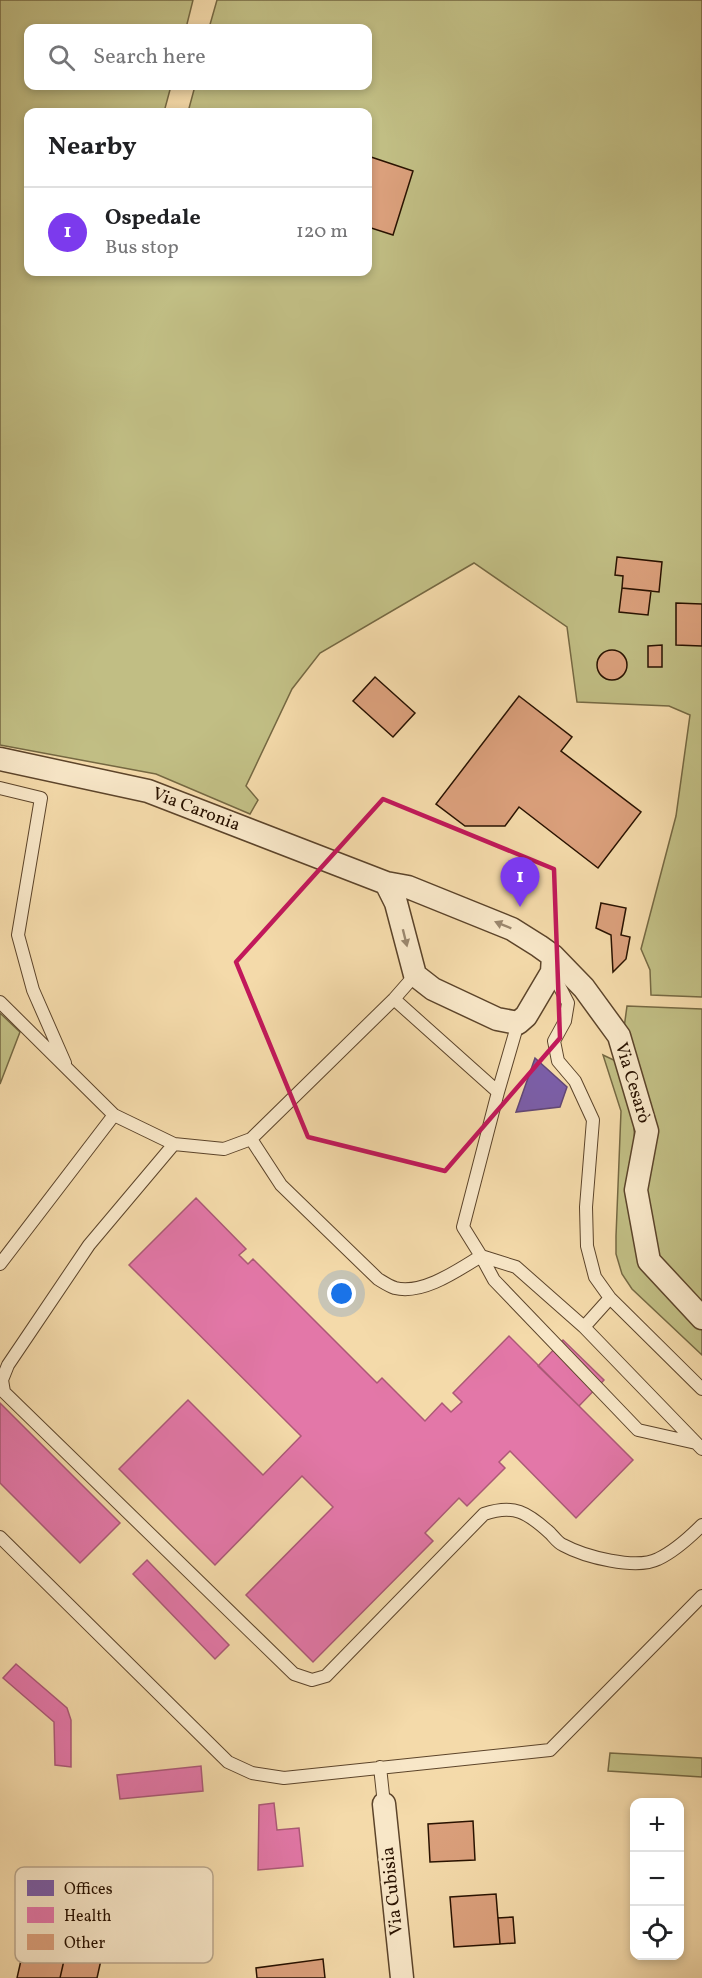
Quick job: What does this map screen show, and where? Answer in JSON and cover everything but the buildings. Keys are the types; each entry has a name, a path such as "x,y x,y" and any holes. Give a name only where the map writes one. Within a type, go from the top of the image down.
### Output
{"street":[{"name":"Via Caronia","path":"0,759 148,791 386,882 408,887 512,929 553,964"},
{"path":"386,882 396,903 415,975 433,989 497,1019 518,1023 526,1016 553,964"},
{"name":"Via Cesarò","path":"553,964 584,988 619,1036 647,1131 636,1190 649,1261 702,1318"},
{"name":"Via Cubisia","path":"384,1804 402,1978"}],"lane":[{"path":"0,788 40,798 18,934 33,990 68,1070"},
{"path":"553,964 568,1003 565,1021 554,1041 558,1061 575,1081 593,1120 586,1207 587,1246 595,1277 610,1298 702,1389"},
{"path":"0,1002 114,1115 174,1144 224,1149 251,1139 394,999 415,975"},
{"path":"394,999 498,1092"},
{"path":"518,1023 463,1227 494,1280 638,1430 699,1446"},
{"path":"0,1264 114,1115"},
{"path":"251,1139 281,1185 378,1280 394,1288 418,1287 435,1282 481,1256 516,1267 584,1328 699,1446"},
{"path":"174,1144 89,1245 8,1365 2,1380 4,1392 294,1674 312,1680 326,1676 484,1514 499,1509 518,1510 536,1520 562,1545 622,1564 656,1560 688,1540 702,1525"},
{"path":"584,1328 610,1298"},
{"path":"0,1537 228,1762 252,1773 284,1778 550,1750 702,1596"},
{"path":"381,1767 384,1804"}],"highlighted area":[{"path":"383,799 554,869 560,1038 445,1171 308,1137 236,962"}],"shaded area":[{"path":"0,0 193,0 187,24 24,24 24,90 170,90 165,108 24,108 24,276 372,276 372,108 189,108 194,90 372,90 372,24 210,24 217,0 702,0 702,997 651,995 650,970 641,949 676,816 690,715 669,706 577,702 567,627 474,563 320,653 292,689 246,786 258,800 250,814 156,774 0,745"},
{"path":"627,1006 702,1009 702,1302 659,1258 645,1191 624,1028"},
{"path":"0,1013 20,1032 0,1084"},
{"path":"603,1055 618,1062 633,1108 641,1262 702,1322 702,1355 632,1289 622,1274 616,1254 621,1111"},
{"path":"610,1753 702,1758 702,1777 608,1771"}],"place":[{"name":"Ospedale","path":"520,907"}]}
